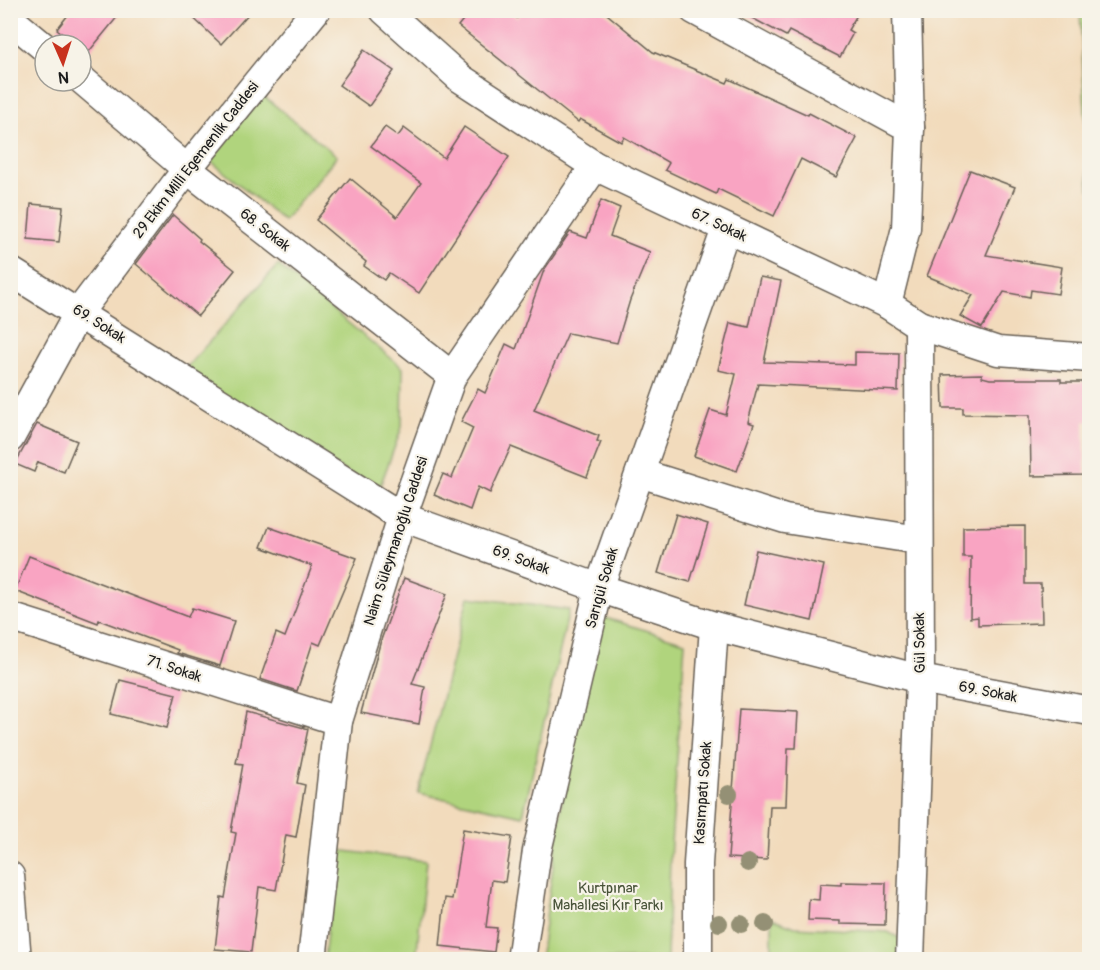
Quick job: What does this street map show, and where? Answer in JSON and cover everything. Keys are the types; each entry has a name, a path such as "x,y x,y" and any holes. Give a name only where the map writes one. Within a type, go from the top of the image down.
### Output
{"street":[{"name":"29 Ekim Milli Egemenlik Caddesi","path":"10,438 79,312 187,169 316,10"},
{"name":"67. Sokak","path":"384,10 460,78 595,166 887,304 919,325 998,351 1089,358"},
{"path":"694,10 910,128"},
{"path":"887,304 906,228 910,128 907,10"},
{"path":"10,19 33,38"},
{"name":"68. Sokak","path":"93,89 187,169 452,376"},
{"name":"Naim Süleymanoğlu Caddesi","path":"312,960 338,721 402,517 452,376 595,166"},
{"name":"Sarıgül Sokak","path":"521,960 537,851 599,588 726,229"},
{"name":"69. Sokak","path":"10,271 79,312 402,517 599,588 714,626 921,679 1089,711"},
{"name":"Gül Sokak","path":"910,960 921,679 918,540 919,325"},
{"path":"640,473 785,519 918,540"},
{"name":"71. Sokak","path":"10,617 338,721"},
{"name":"Kasımpatı Sokak","path":"698,960 698,864 714,626"},
{"path":"10,876 17,960"}],"green space":[{"path":"1080,11 1089,11 1089,190"},
{"path":"261,94 337,156 284,221 208,159"},
{"path":"278,265 403,368 402,427 378,492 183,371"},
{"path":"468,597 569,610 523,816 418,793"},
{"name":"Kurtpınar Mahallesi Kır Parkı","path":"599,616 685,642 670,859 667,959 540,960 571,737"},
{"path":"336,850 426,861 416,959 324,960"},
{"path":"772,918 795,927 888,932 905,941 903,959 772,959"}],"building":[{"path":"72,10 123,10 93,47 93,33 62,33 57,29"},
{"path":"185,10 252,10 221,44"},
{"path":"471,10 508,10 517,18 525,10 602,10 653,52 727,83 729,79 808,115 809,113 857,138 836,177 801,159 774,216 718,189 716,194 665,170 669,163 624,137 621,142 580,119 578,122 458,26"},
{"path":"737,10 860,10 848,30 853,33 840,57 789,31 786,36"},
{"path":"364,50 394,71 369,106 339,85"},
{"path":"385,127 398,136 404,128 444,158 464,127 509,157 419,293 389,273 384,280 364,266 366,262 316,220 350,178 397,217 421,183 371,146"},
{"path":"970,170 1015,187 986,255 1062,267 1058,294 1031,290 1030,297 1004,292 982,328 960,316 973,295 927,276"},
{"path":"601,200 620,208 610,236 650,252 630,300 617,343 568,333 534,410 599,436 597,441 601,442 587,477 511,447 490,493 478,487 470,510 434,495 443,474 452,478 473,428 461,422 478,389 485,393 506,344 516,349 544,270 570,232 587,238"},
{"path":"31,204 63,207 59,242 28,239"},
{"path":"173,215 200,239 199,241 235,270 198,316 136,264"},
{"path":"760,277 781,281 764,362 855,365 855,352 899,353 898,391 758,384 748,422 754,424 737,471 694,456 710,410 726,415 736,374 718,370 730,323 749,327"},
{"path":"982,374 982,377 990,379 1061,379 1061,382 1089,382 1089,422 1084,421 1085,475 1031,476 1030,415 963,414 963,408 943,408 942,375"},
{"path":"37,424 77,441 64,472 38,462 34,472 15,464"},
{"path":"676,514 708,524 690,582 658,573"},
{"path":"1025,526 1025,584 1041,584 1042,623 978,625 978,617 970,618 971,557 963,557 963,527"},
{"path":"269,527 357,558 320,645 313,642 297,691 260,679 276,633 285,637 312,566 261,547"},
{"path":"756,550 824,565 812,621 744,605"},
{"path":"29,556 188,617 192,608 234,621 220,666 177,653 178,650 99,620 98,623 15,591"},
{"path":"404,578 447,594 412,684 425,687 419,724 361,713 381,640"},
{"path":"120,680 176,694 167,728 111,714"},
{"path":"739,709 798,712 796,748 788,748 786,806 770,806 767,860 728,858"},
{"path":"246,712 308,729 297,783 305,785 296,837 286,835 276,890 259,887 251,952 215,949 221,897 225,898 236,833 231,832 243,764 236,763"},
{"path":"463,829 512,837 505,882 492,880 486,927 497,928 494,952 440,946 445,898 452,899"},
{"path":"841,882 886,883 885,925 840,924 840,921 808,920 809,899 819,900 820,884 841,885"}]}
